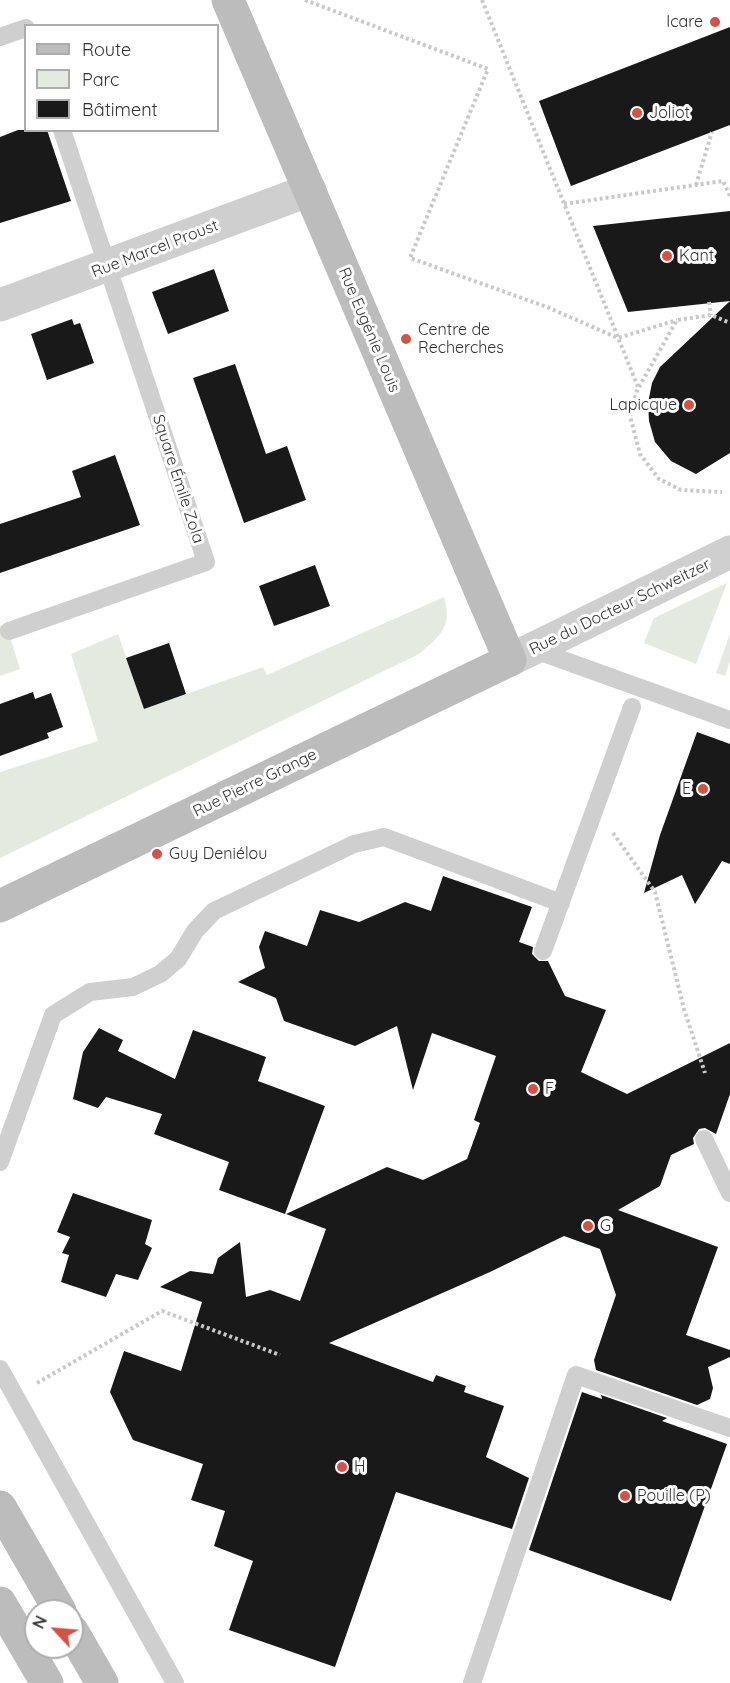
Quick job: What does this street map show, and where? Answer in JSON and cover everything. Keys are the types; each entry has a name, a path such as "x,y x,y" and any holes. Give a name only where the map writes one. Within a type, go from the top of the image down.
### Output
{"street":[{"name":"Rue Eugénie Louis","path":"228,0 310,190 523,655"},
{"name":"Rue Marcel Proust","path":"0,305 108,267 310,190"},
{"name":"Rue du Docteur Schweitzer","path":"523,655 730,552"},
{"name":"Rue Pierre Grange","path":"0,906 523,655"},
{"path":"0,1507 53,1599"},
{"path":"0,1602 46,1683"},
{"path":"84,1652 102,1683"}],"lane":[{"path":"0,38 24,29"},
{"path":"63,132 108,267"},
{"name":"Square Émile Zola","path":"9,631 206,562 108,267"},
{"path":"523,655 730,720"},
{"path":"543,951 632,707"},
{"path":"0,1162 53,1015 90,992 133,987 160,974 178,959 195,931 214,910 354,844 384,837 561,903"},
{"path":"704,1139 730,1193"},
{"path":"0,1369 175,1683"},
{"path":"472,1683 576,1375 730,1428"}],"path":[{"path":"305,0 488,69 410,258 547,307 618,338 677,320 711,315 730,323"},
{"path":"482,0 638,387"},
{"path":"696,185 712,132"},
{"path":"564,204 723,181 730,196"},
{"path":"709,302 711,315"},
{"path":"677,320 638,387 630,416 640,454 659,479 681,490 722,492"},
{"path":"596,807 655,892 684,1009 705,1073"},
{"path":"30,1387 162,1311 280,1354"}],"green space":[{"path":"727,583 696,664 644,643 654,618"},
{"path":"444,597 447,616 443,630 419,654 0,858 0,772 98,741 71,654 118,634 144,709 263,667 267,675"},
{"path":"6,624 20,669 0,676 0,626"},
{"path":"730,634 730,661 725,676 716,673"}],"building":[{"name":"Joliot","path":"730,27 730,125 571,186 539,101"},
{"path":"18,130 48,132 71,201 0,223 0,137"},
{"name":"Kant","path":"730,211 730,301 628,312 593,226"},
{"path":"214,269 229,311 168,334 152,292"},
{"name":"Lapicque","path":"730,301 730,453 696,474 671,461 655,442 649,421 648,403 652,383 660,367"},
{"path":"72,319 74,325 80,323 94,363 47,380 31,334"},
{"path":"235,364 266,454 287,446 306,500 244,523 193,378"},
{"path":"115,455 140,525 0,573 0,524 81,497 72,471"},
{"path":"315,565 330,606 274,626 259,586"},
{"path":"169,643 186,694 144,709 126,658"},
{"path":"33,692 35,699 51,693 63,727 47,733 49,738 0,756 0,704"},
{"name":"E","path":"697,732 730,744 730,864 722,861 695,904 682,875 644,893 660,835"},
{"path":"443,876 532,907 519,942 533,947 532,954 539,961 548,961 565,996 606,1010 581,1072 627,1094 730,1043 730,1094 716,1134 705,1128 699,1129 693,1138 694,1144 671,1155 660,1186 618,1210 718,1247 686,1335 730,1350 730,1357 708,1367 713,1388 710,1399 697,1405 596,1370 594,1360 616,1295 600,1249 564,1236 490,1272 329,1343 433,1382 436,1375 466,1386 464,1392 504,1406 486,1457 529,1478 512,1529 396,1492 335,1667 229,1630 253,1561 214,1546 225,1511 191,1500 203,1464 133,1440 110,1392 124,1351 181,1371 202,1302 160,1287 190,1271 213,1274 218,1258 240,1242 246,1297 270,1290 300,1301 326,1229 286,1214 387,1167 423,1180 467,1159 480,1123 474,1120 496,1056 432,1033 413,1090 397,1026 355,1046 284,1021 276,998 238,982 265,968 259,947 265,931 307,946 320,910 359,922 405,902 431,911"},
{"path":"99,1028 123,1040 118,1051 175,1079 193,1030 266,1057 258,1081 325,1106 285,1214 219,1190 229,1162 154,1134 162,1114 106,1097 98,1108 73,1099 83,1052"},
{"path":"73,1193 152,1220 145,1244 152,1248 138,1280 116,1274 106,1297 61,1282 69,1255 62,1253 70,1237 57,1232"},
{"name":"Pouille (P)","path":"582,1392 602,1399 601,1395 667,1418 662,1421 727,1444 671,1601 529,1550"}],"place":[{"name":"Icare","path":"715,22"},
{"name":"Joliot","path":"637,113"},
{"name":"Kant","path":"667,256"},
{"name":"Centre de Recherches","path":"406,339"},
{"name":"Lapicque","path":"689,405"},
{"name":"E","path":"703,789"},
{"name":"Guy Deniélou","path":"157,854"},
{"name":"F","path":"533,1089"},
{"name":"G","path":"588,1226"},
{"name":"H","path":"342,1467"},
{"name":"Pouille (P)","path":"625,1496"}]}
